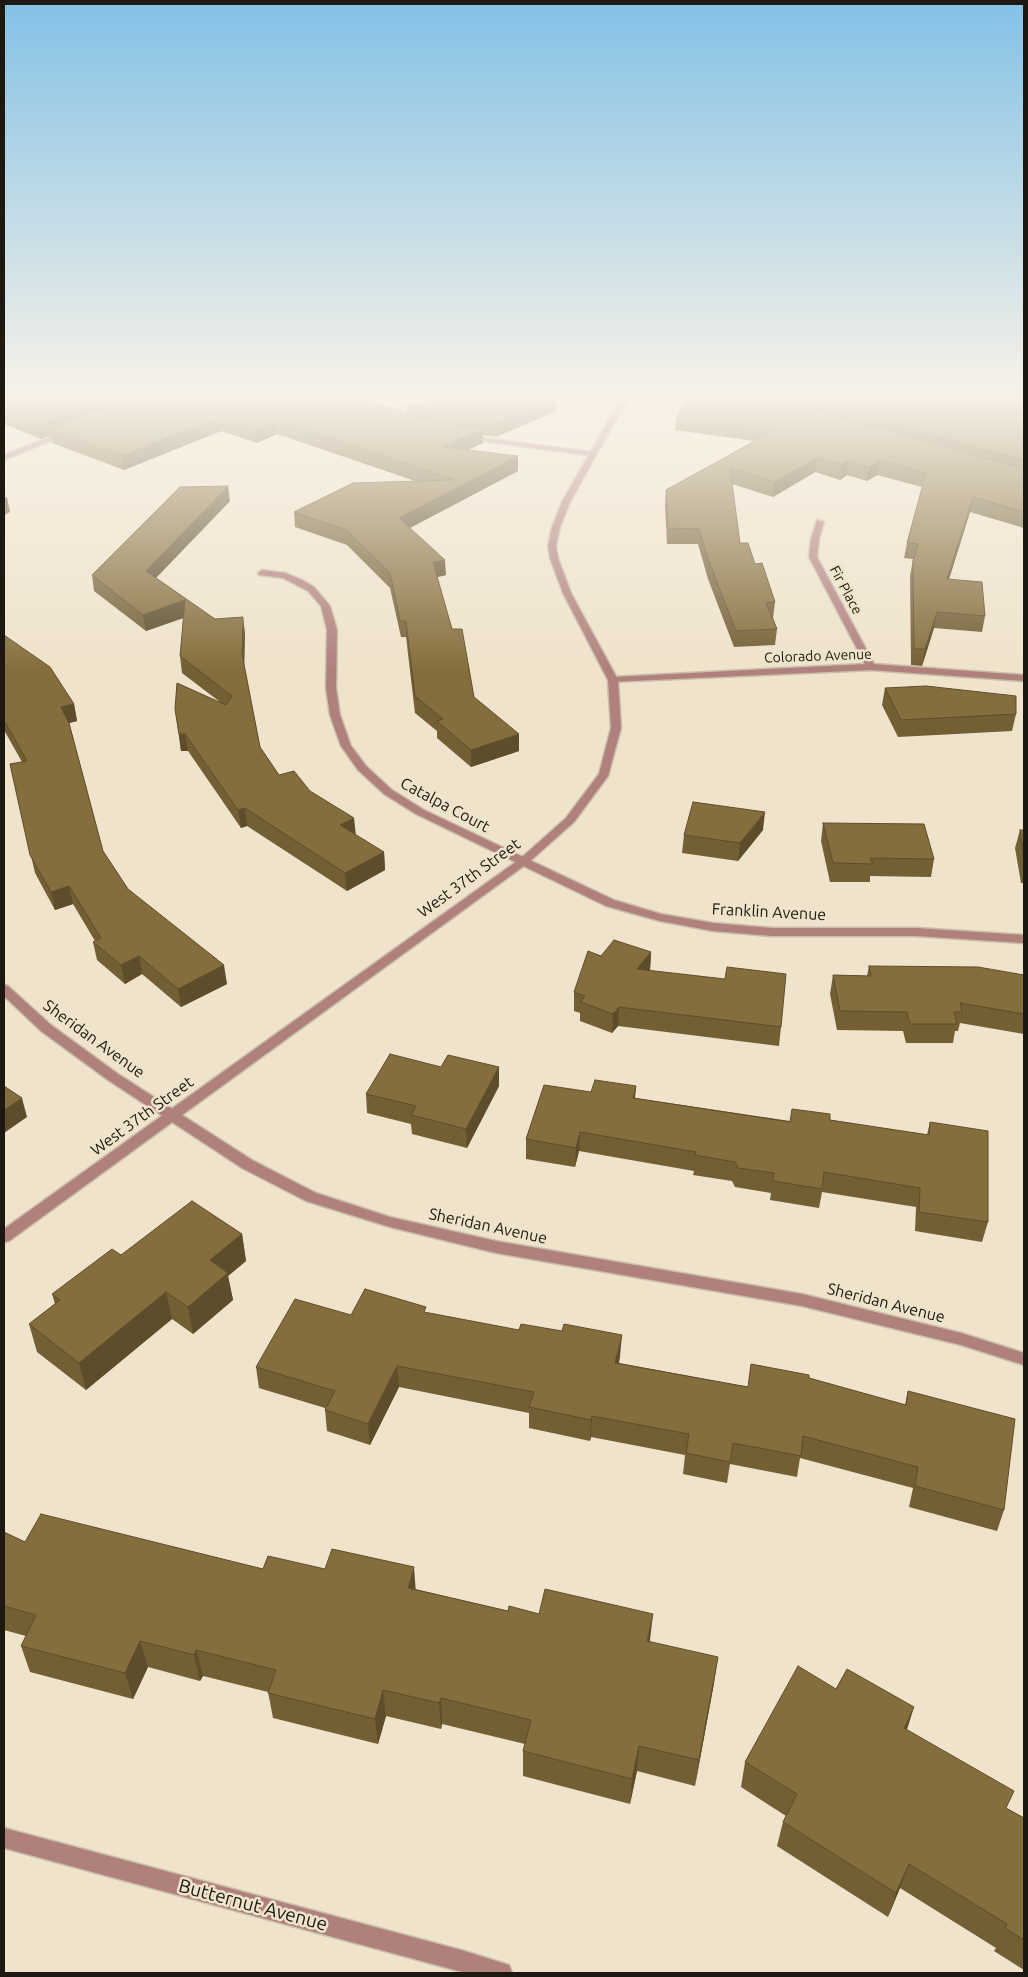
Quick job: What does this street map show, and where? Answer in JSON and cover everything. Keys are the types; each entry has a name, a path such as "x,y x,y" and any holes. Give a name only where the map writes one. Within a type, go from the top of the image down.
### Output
{"street":[{"name":"West 37th Street","path":"4,1237 524,861 570,820 604,774 616,728 613,680 567,593 554,558 552,546 556,527 575,485"},
{"name":"Fir Place","path":"820,522 815,539 813,557 871,668"},
{"name":"Catalpa Court","path":"262,573 285,576 300,582 311,589 325,606 332,630 331,688 335,715 346,746 362,768 388,792 420,812 524,861"},
{"name":"Colorado Avenue","path":"613,680 871,668 932,670 1024,678"},
{"name":"Franklin Avenue","path":"524,861 610,903 660,918 713,927 772,932 916,932 1024,940"},
{"name":"Sheridan Avenue","path":"4,989 46,1028 113,1077 247,1164 311,1197 390,1222 496,1247 802,1300 961,1339 1024,1359"},
{"name":"Butternut Avenue","path":"4,1838 501,1973"}],"building":[{"path":"348,485 462,485 399,518 445,560 433,562 452,629 462,629 474,697 519,734 471,750 437,721 443,719 415,696 406,621 400,621 390,573 346,530 294,512"},
{"path":"675,485 732,485 740,543 748,543 755,564 762,563 775,602 766,603 777,629 736,631 710,564 699,529 668,528 666,490"},
{"path":"923,485 1024,485 1024,512 973,497 947,579 982,582 985,616 937,612 925,649 914,649 913,561 918,544 907,543"},
{"path":"228,486 146,571 215,619 243,617 242,654 260,747 279,775 294,771 310,791 354,818 340,825 384,852 345,873 245,808 238,810 185,734 179,734 175,709 177,683 226,705 232,696 180,656 185,600 143,615 92,575 180,487"},
{"path":"4,635 50,667 74,704 61,707 69,723 103,851 128,889 224,965 178,989 139,956 121,965 93,942 101,938 69,886 51,892 30,855 10,764 27,761 4,720"},
{"path":"926,686 1016,696 1016,714 901,720 885,688"},
{"path":"693,802 765,812 740,843 684,835"},
{"path":"823,823 924,824 934,859 870,858 873,864 833,863"},
{"path":"1020,830 1024,830 1024,857"},
{"path":"614,940 651,952 637,969 725,979 727,967 786,974 781,1027 619,1007 613,1014 581,1002 585,996 574,992 588,951 601,956"},
{"path":"869,966 978,967 1024,975 1024,1014 960,1003 962,1012 954,1012 957,1024 910,1024 907,1012 840,1011 833,975 871,976"},
{"path":"390,1054 441,1067 448,1055 499,1067 466,1129 411,1115 416,1106 366,1094"},
{"path":"595,1080 636,1086 633,1098 790,1122 792,1109 830,1114 830,1120 929,1135 930,1122 988,1131 988,1222 919,1212 920,1188 824,1172 822,1189 773,1181 774,1173 738,1168 735,1162 695,1155 696,1152 580,1132 576,1148 526,1139 544,1085 591,1092"},
{"path":"4,1086 22,1098 4,1110"},
{"path":"192,1201 242,1234 210,1260 228,1273 188,1307 166,1292 79,1363 29,1324 60,1300 52,1294 112,1249 121,1255"},
{"path":"365,1289 426,1307 424,1312 519,1330 521,1324 562,1331 564,1324 622,1335 615,1363 748,1387 751,1364 809,1375 809,1378 906,1405 908,1391 1015,1419 1004,1510 915,1486 918,1467 803,1436 801,1456 733,1443 730,1462 686,1453 689,1434 592,1416 591,1420 529,1407 534,1392 397,1366 368,1424 325,1410 335,1391 256,1367 295,1299 351,1315"},
{"path":"41,1514 263,1569 268,1556 325,1569 332,1549 414,1567 408,1588 508,1611 509,1606 539,1614 545,1589 653,1614 647,1641 718,1657 699,1760 639,1746 632,1779 523,1751 531,1720 441,1698 439,1703 383,1690 375,1719 268,1693 276,1670 196,1650 194,1655 140,1641 125,1673 21,1646 36,1615 4,1606 4,1532 25,1542"},
{"path":"798,1666 836,1689 847,1669 914,1707 904,1728 1014,1791 1006,1808 1024,1818 1024,1940 1005,1928 1007,1924 909,1864 896,1893 783,1822 797,1794 745,1762"}]}
